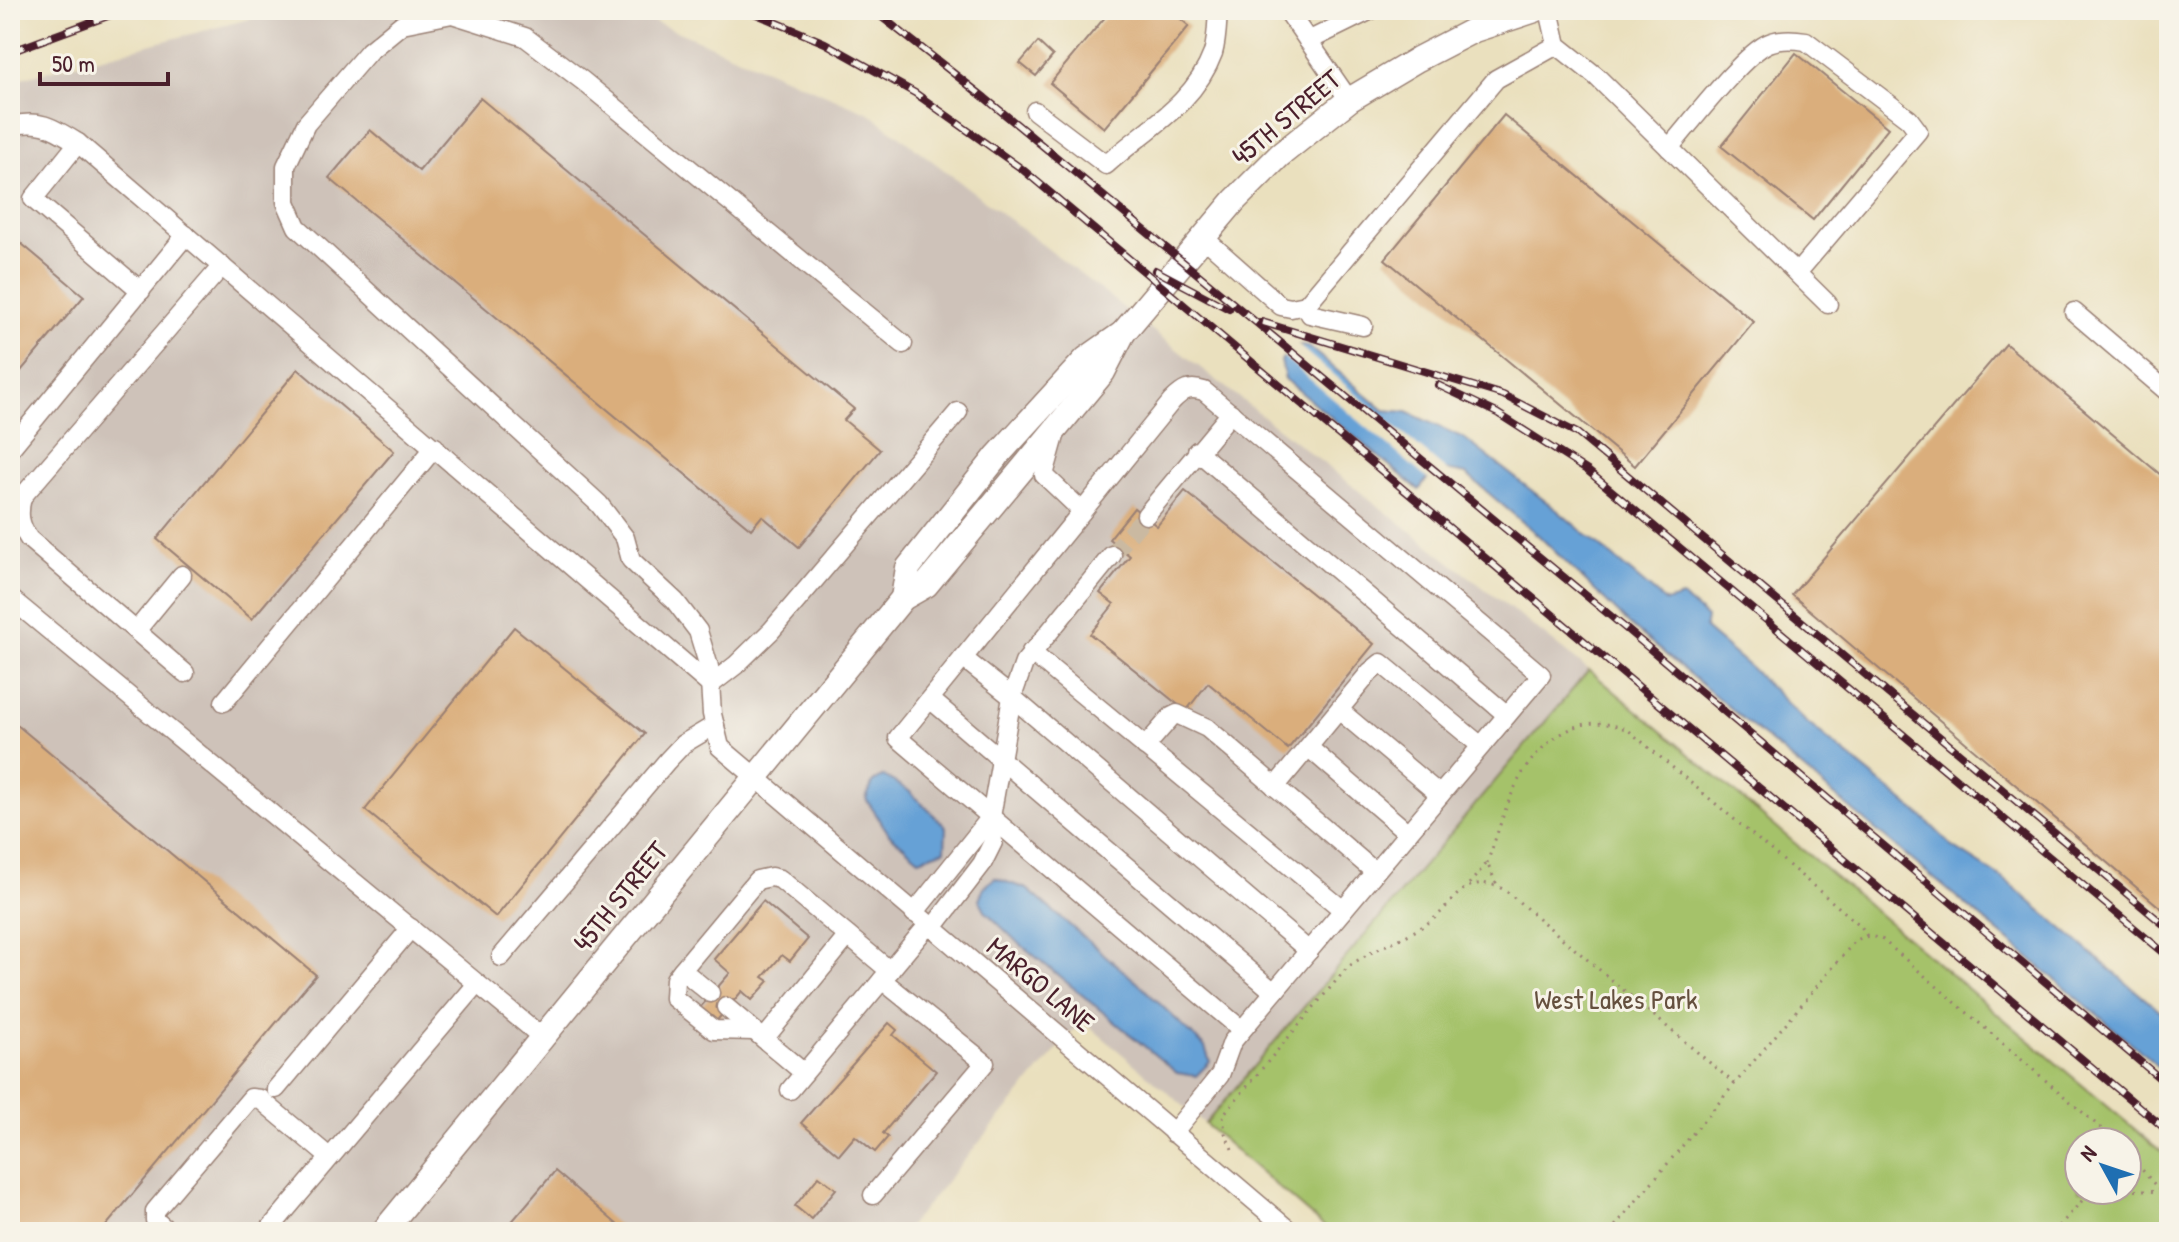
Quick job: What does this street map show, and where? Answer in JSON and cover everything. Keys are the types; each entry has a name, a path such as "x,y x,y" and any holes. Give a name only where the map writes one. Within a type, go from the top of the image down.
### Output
{"main road":[{"name":"45TH STREET","path":"383,1232 903,598 926,585 1058,427 1103,372 1123,333 1235,200 1280,155 1349,100 1474,30 1535,10"},
{"name":"45TH STREET","path":"903,598 908,568 998,455 1086,359 1123,333"}],"street":[{"path":"1035,111 1106,165 1132,140 1162,121 1188,95 1214,50 1218,10"},
{"path":"1287,10 1349,100"},
{"path":"1308,41 1371,10"},
{"path":"1549,10 1557,45 1596,76 1828,304"},
{"path":"501,957 667,761 683,744 715,725 709,667 698,631 675,601 631,560 625,538 599,504 297,227 286,202 286,166 306,124 369,51 402,24 452,14 525,37 583,81 903,344"},
{"path":"1669,148 1756,50 1793,39 1806,41 1909,119 1918,131 1797,273"},
{"path":"1204,238 1281,306 1306,305 1496,79 1557,45"},
{"path":"10,126 32,121 57,130 78,143 710,685"},
{"path":"78,143 33,199 141,291"},
{"path":"10,449 186,235"},
{"path":"185,673 29,539 20,527 19,511 22,497 222,266"},
{"path":"1306,305 1310,314 1363,326"},
{"path":"2074,312 2169,393"},
{"path":"1173,1133 1220,1075 1232,1042 1541,675 1231,413 1204,391 1193,387 1183,390 898,738 1242,1030"},
{"path":"710,685 771,631 958,412"},
{"path":"1146,515 1231,413"},
{"path":"1058,427 1044,475 1082,511"},
{"path":"224,702 435,447"},
{"path":"1197,451 1507,715"},
{"path":"790,1090 886,975 925,922 991,817 1012,697 1024,663 1112,555"},
{"path":"136,631 182,575"},
{"path":"10,598 542,1037"},
{"path":"1031,652 1343,910"},
{"path":"963,658 1309,951"},
{"path":"1275,787 1381,663 1481,746"},
{"path":"930,699 1274,992"},
{"path":"1339,710 1440,795"},
{"path":"1145,747 1177,714 1207,728 1375,872"},
{"name":"MARGO LANE","path":"715,725 720,747 755,779 1291,1232"},
{"path":"1308,747 1408,833"},
{"path":"759,1035 714,1030 674,998 675,979 757,880 764,877 780,879 848,936 886,975 985,1063 873,1195"},
{"path":"276,1089 411,928"},
{"path":"759,1035 848,936"},
{"path":"682,970 710,993"},
{"path":"267,1232 477,984"},
{"path":"726,1007 804,1073"},
{"path":"169,1232 155,1220 155,1211 251,1098 260,1099 329,1157"}],"path":[{"path":"1232,1149 1225,1133 1223,1115 1346,969 1363,955 1436,918 1468,886 1487,863 1514,787 1527,763 1545,744 1567,730 1588,722 1609,723 1628,730 1861,926 1867,936"},
{"path":"1487,863 1497,885 1735,1084"},
{"path":"1468,886 1497,885"},
{"path":"1610,1232 1855,941 1867,936 1883,940 2098,1126"},
{"path":"2143,1171 2169,1198"},
{"path":"2143,1191 2161,1192"},
{"path":"2054,1232 2077,1206"}],"shaded area":[{"path":"284,10 629,11 869,113 1589,670 1205,1124 1082,1020 904,1232 10,1232 10,81"}],"green space":[{"name":"West Lakes Park","path":"1589,670 2131,1126 2063,1126 2063,1206 2143,1206 2143,1136 2169,1158 2169,1232 1330,1232 1205,1124"}],"water":[{"path":"1291,345 1309,347 1384,410 1407,412 1464,438 1558,511 1666,602 1682,597 1707,618 1705,629 1805,721 1924,818 1953,847 2005,880 2169,1019 2169,1077 1629,624 1539,536 1466,474 1435,468 1419,490 1285,379 1281,361"},
{"path":"884,776 909,791 946,827 945,850 919,859 889,834 866,799 873,782"},
{"path":"995,878 1027,889 1139,984 1205,1047 1210,1062 1196,1076 1177,1073 1014,939 986,912 979,899 984,887"}],"pier":[{"path":"1293,341 1452,475 1437,472 1430,481 1280,354 1288,342 1291,344"}],"building":[{"path":"1111,10 1170,10 1189,26 1104,128 1050,83"},
{"path":"1038,42 1053,56 1036,76 1020,63"},
{"path":"1796,53 1888,128 1813,220 1721,146"},
{"path":"480,98 854,409 844,420 880,450 799,547 762,516 751,529 329,178 370,130 419,171"},
{"path":"1504,115 1754,322 1635,466 1385,259"},
{"path":"10,234 84,296 10,384"},
{"path":"2006,344 2169,482 2169,915 1792,595"},
{"path":"298,369 394,451 252,619 157,539"},
{"path":"1185,491 1374,644 1288,749 1208,683 1186,711 1090,634 1114,604 1100,593 1130,556 1109,539 1134,508 1157,526"},
{"path":"514,627 645,734 496,917 365,810"},
{"path":"10,719 316,975 101,1232 17,1232 10,1226"},
{"path":"763,901 808,939 790,961 782,955 763,977 769,981 752,1000 742,991 713,1025 697,1011 730,973 714,959"},
{"path":"889,1023 897,1030 893,1035 936,1071 883,1133 888,1137 875,1152 855,1136 839,1155 801,1123"},
{"path":"555,1171 626,1232 503,1232"},
{"path":"819,1176 836,1189 811,1219 795,1206"}],"tunnel":[{"path":"1112,555 1146,515"}],"railway":[{"path":"10,52 124,10"},
{"path":"747,10 825,43 915,93 1022,169 2169,1132"},
{"path":"873,10 985,98 1624,627 2169,1086"},
{"path":"1155,270 1229,309"},
{"path":"1262,322 1503,395 1577,433 2169,929"},
{"path":"1438,385 1497,413 1588,471 2169,957"}]}
